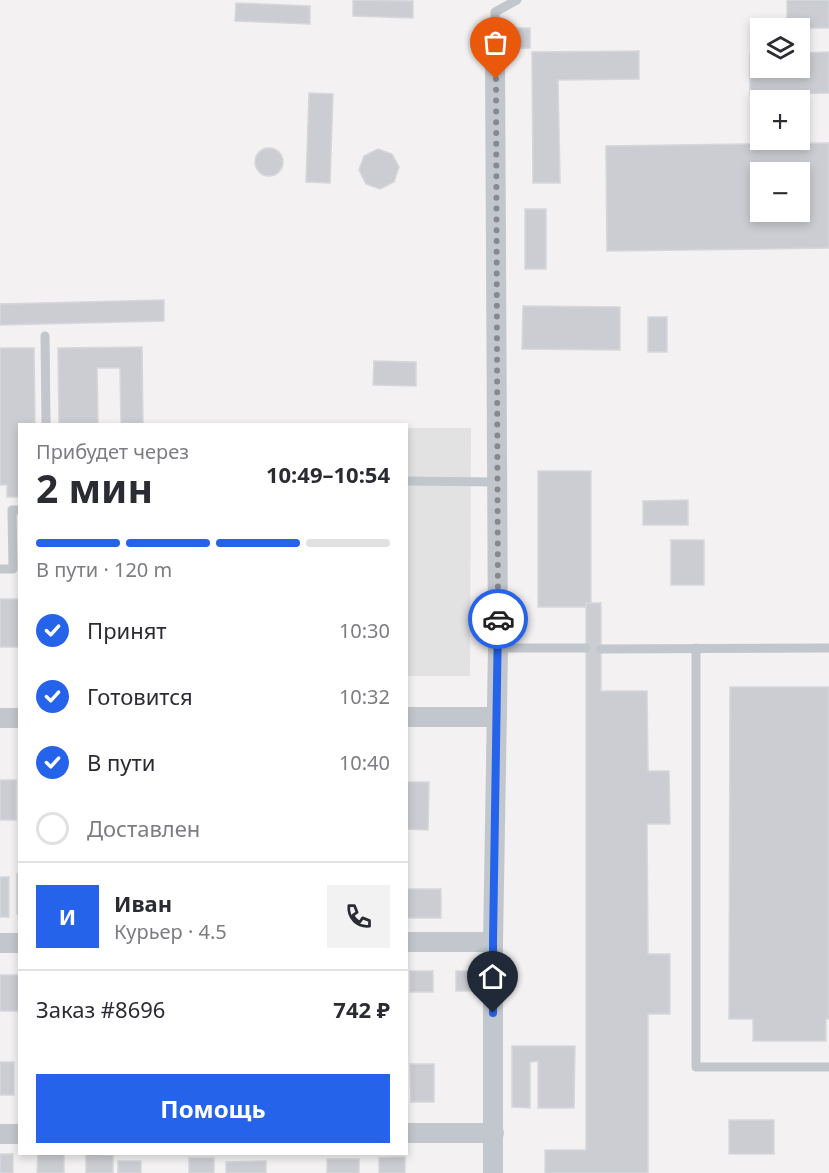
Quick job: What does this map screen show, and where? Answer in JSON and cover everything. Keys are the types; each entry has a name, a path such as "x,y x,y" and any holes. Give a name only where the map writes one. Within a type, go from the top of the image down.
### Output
{"street":[{"path":"493,1173 493,942 498,648 495,56"},
{"path":"408,717 497,717"},
{"path":"0,718 18,718"},
{"path":"408,942 493,942"},
{"path":"0,943 18,943"},
{"path":"408,1133 494,1132"},
{"path":"0,1134 18,1134"}],"lane":[{"path":"495,0 495,56"},
{"path":"495,12 517,0"},
{"path":"45,336 46,423"},
{"path":"408,481 498,482"},
{"path":"0,569 13,569 12,510 18,510"},
{"path":"498,648 586,648"},
{"path":"601,648 829,648"},
{"path":"696,648 696,1067 829,1067"}],"shaded area":[{"path":"408,428 471,428 470,676 408,676"}],"building":[{"path":"353,0 413,1 413,18 353,16"},
{"path":"787,0 829,0 829,28 810,28 810,18 787,18"},
{"path":"236,3 310,6 310,24 235,21"},
{"path":"508,28 530,28 530,48 509,49"},
{"path":"639,51 639,79 558,80 560,183 533,183 532,52"},
{"path":"829,52 829,93 810,93 810,90 750,90 750,78 810,78 810,53"},
{"path":"309,93 333,94 330,183 306,182"},
{"path":"810,143 829,143 829,248 607,251 606,146 750,144 750,150 810,150"},
{"path":"269,148 279,152 283,162 279,172 269,176 259,172 255,162 259,152"},
{"path":"378,149 392,154 399,167 394,182 380,189 366,184 359,170 364,156"},
{"path":"525,209 546,209 546,269 525,269"},
{"path":"164,300 164,321 0,325 0,304"},
{"path":"523,306 620,307 620,350 522,349"},
{"path":"648,317 667,317 667,352 648,352"},
{"path":"142,347 143,423 121,423 120,368 97,368 98,423 59,423 58,348"},
{"path":"0,348 34,348 35,423 18,423 18,497 7,497 7,485 0,485"},
{"path":"374,361 416,362 416,386 373,385"},
{"path":"538,471 591,471 591,603 586,603 586,607 538,607"},
{"path":"688,500 688,525 643,525 643,501"},
{"path":"671,540 704,540 704,585 671,585"},
{"path":"0,599 18,599 18,647 0,647"},
{"path":"586,603 601,603 601,691 647,691 648,771 669,771 670,824 647,824 648,954 670,954 670,1014 648,1014 648,1173 545,1173 545,1150 586,1150"},
{"path":"730,687 829,687 829,1019 826,1019 826,1041 753,1041 753,1019 729,1019"},
{"path":"0,780 16,780 16,820 0,820"},
{"path":"408,782 429,782 428,830 408,829"},
{"path":"17,874 18,874 18,914"},
{"path":"0,877 9,877 9,917 0,917"},
{"path":"408,889 441,889 441,918 408,918"},
{"path":"410,971 433,971 433,992 410,992"},
{"path":"456,971 471,971 471,991 456,991"},
{"path":"0,975 18,975 18,1011 0,1011"},
{"path":"512,1046 575,1046 574,1108 538,1108 538,1061 530,1062 530,1108 512,1107"},
{"path":"0,1062 14,1062 14,1095 0,1095"},
{"path":"410,1064 434,1064 434,1102 411,1102"},
{"path":"729,1120 774,1120 774,1154 729,1154"},
{"path":"0,1154 13,1154 13,1173 0,1173"},
{"path":"38,1155 64,1155 64,1173 37,1173"},
{"path":"86,1155 113,1155 113,1173 86,1173"},
{"path":"405,1157 405,1173 379,1173 379,1158"},
{"path":"189,1158 214,1158 214,1173 189,1173"},
{"path":"327,1159 359,1159 359,1173 327,1173"},
{"path":"118,1161 141,1161 141,1173 118,1173"},
{"path":"266,1161 266,1173 226,1173 226,1162"}],"way so far":[{"path":"496,79 498,619"}],"route":[{"path":"493,1013 498,619"}]}
